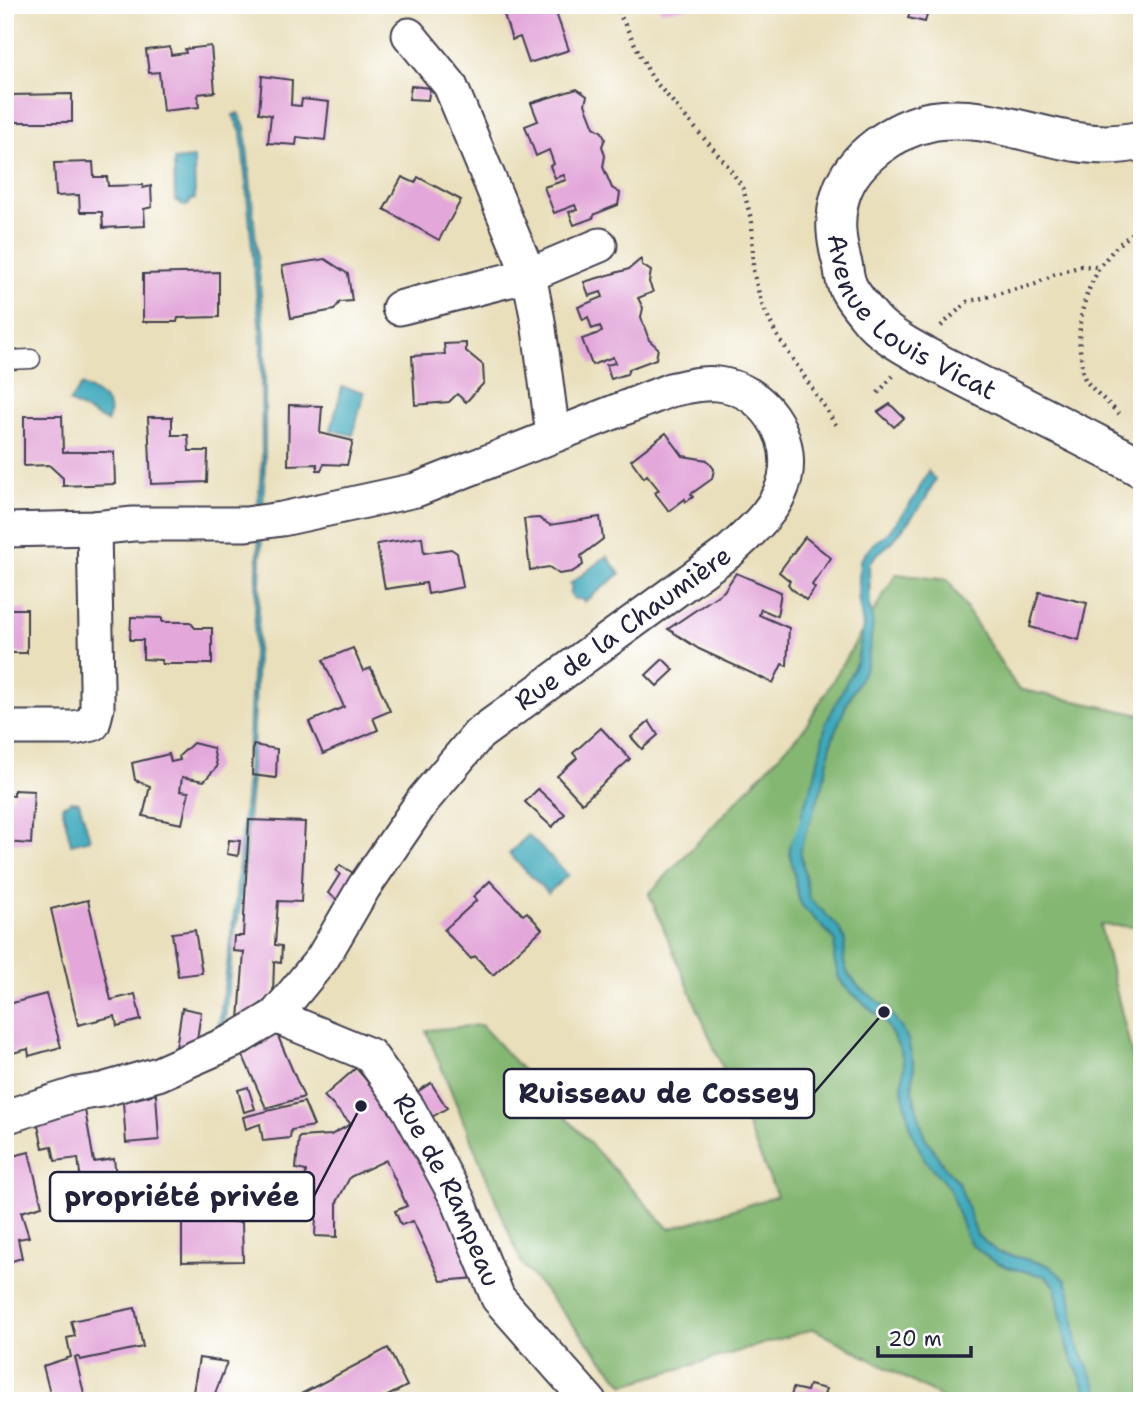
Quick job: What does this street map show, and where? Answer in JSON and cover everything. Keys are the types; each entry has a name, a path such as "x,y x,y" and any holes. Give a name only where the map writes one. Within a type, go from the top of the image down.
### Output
{"main road":[{"name":"Avenue Louis Vicat","path":"1142,140 1098,145 1061,141 966,120 933,121 905,130 878,146 859,164 844,186 837,208 835,237 848,287 874,323 913,350 1142,468"}],"street":[{"path":"408,35 450,85 529,275 553,435"},
{"path":"399,308 529,275 600,245"},
{"name":"Rue de la Chaumière","path":"5,530 94,528 133,524 246,524 282,519 416,490 670,390 695,384 718,384 739,389 758,401 772,416 782,434 786,459 785,480 775,502 757,525 730,551 480,734 424,799 364,887 322,959 275,1016 233,1041 158,1074 102,1090 77,1094 5,1117"},
{"path":"5,728 74,728 93,724 97,708 94,528"},
{"name":"Rue de Rampeau","path":"275,1016 370,1055 408,1108 458,1200 498,1298 589,1401"}],"lane":[{"path":"5,360 31,359"}],"path":[{"path":"615,5 652,78 727,165 743,188 751,223 753,270 761,302 775,332 838,428"},
{"path":"1127,420 1085,378 1079,341 1085,300 1099,267 1124,238 1142,228"},
{"path":"935,327 943,326 967,302 1035,284 1081,266 1099,267"},
{"path":"878,393 883,387"}],"green space":[{"path":"896,574 948,580 1018,689 1142,715 1142,927 1100,925 1142,1095 1142,1401 948,1401 814,1329 624,1385 522,1264 426,1030 481,1025 669,1229 777,1196 649,894 804,729"}],"water":[{"path":"238,113 245,127 265,336 265,461 252,775 240,909 234,936 224,1028 218,1032 235,906 247,778 262,459 261,342 241,132 233,115"},
{"path":"194,158 195,199 187,206 181,205 180,201 175,201 174,160"},
{"path":"82,385 107,404 107,422 69,402"},
{"path":"342,387 364,392 353,435 331,430"},
{"path":"928,471 935,480 925,500 893,541 869,564 873,626 867,665 832,740 823,785 800,848 809,898 837,925 845,940 844,962 848,974 859,987 889,1010 907,1037 914,1065 912,1090 924,1135 943,1165 959,1183 977,1235 997,1252 1045,1264 1066,1281 1077,1343 1103,1401 1091,1401 1067,1348 1055,1286 1045,1276 1007,1267 991,1260 971,1244 966,1236 949,1188 925,1160 912,1134 902,1089 904,1065 901,1051 885,1022 844,986 839,978 834,959 835,940 799,900 790,854 790,846 797,831 800,834 806,819 801,815 815,775 826,723 857,661 863,627 858,595 860,560 874,543 888,533 915,497"},
{"path":"607,556 620,574 584,602 574,599 570,593 570,584"},
{"path":"72,801 79,802 90,839 71,844 62,806"},
{"path":"528,835 568,875 548,893 509,854"}],"building":[{"path":"501,5 546,5 549,15 556,13 569,50 529,63 520,37 512,40"},
{"path":"660,5 699,5 699,7 660,11"},
{"path":"912,5 930,5 925,22 908,18"},
{"path":"211,46 215,92 198,94 199,107 163,111 159,72 149,73 146,50 170,47 171,55 186,53 185,49"},
{"path":"262,76 292,80 291,105 301,106 302,99 329,102 325,140 297,137 296,145 268,143 271,115 259,113"},
{"path":"411,86 430,88 428,100 409,99"},
{"path":"577,89 587,96 585,104 594,127 602,132 605,139 602,146 605,156 603,167 612,188 620,193 618,205 574,225 569,212 577,210 575,205 554,213 544,187 566,180 564,175 555,178 550,166 554,164 549,150 536,156 525,126 538,121 531,103"},
{"path":"72,94 72,122 9,122 9,95"},
{"path":"93,162 94,177 107,177 108,186 151,186 152,207 144,209 145,226 103,228 102,212 80,212 79,195 56,196 54,163"},
{"path":"402,177 415,183 418,177 461,200 439,240 384,209"},
{"path":"325,259 348,274 352,301 340,302 334,310 291,318 282,266"},
{"path":"641,259 642,265 651,271 649,282 653,292 638,298 643,308 641,317 649,340 658,348 656,359 611,379 606,365 615,363 613,357 592,365 582,339 602,332 600,326 592,329 588,317 583,320 578,307 603,297 601,292 589,296 584,282 629,269"},
{"path":"219,272 219,317 178,318 177,322 143,322 143,274"},
{"path":"466,343 466,351 483,365 484,383 466,402 457,394 449,402 415,405 412,356 445,354 444,344"},
{"path":"890,404 904,418 894,427 878,412"},
{"path":"289,405 322,406 320,433 353,441 347,465 324,464 321,470 317,470 317,464 288,465"},
{"path":"24,416 62,416 63,452 114,452 115,484 63,486 63,478 49,465 24,466"},
{"path":"148,417 172,417 172,435 188,435 189,451 208,451 207,482 151,484"},
{"path":"666,433 683,456 707,460 714,469 712,479 691,494 693,497 686,502 685,499 669,511 655,493 659,490 647,475 644,478 631,460"},
{"path":"600,517 603,539 581,556 583,565 572,572 559,574 549,567 530,570 524,519 539,518 550,525"},
{"path":"422,537 424,553 451,549 457,553 463,587 428,594 426,583 385,589 377,544"},
{"path":"805,537 831,558 812,585 815,588 806,600 791,588 788,584 790,581 779,572"},
{"path":"736,573 781,592 777,616 761,609 759,615 789,628 787,666 782,664 773,683 699,649 668,629 724,591"},
{"path":"1039,592 1087,603 1079,640 1030,627"},
{"path":"5,609 27,609 27,653 5,653"},
{"path":"131,617 162,618 162,622 190,622 195,628 212,628 212,664 162,664 162,660 143,659 143,640 130,640"},
{"path":"353,648 363,671 371,668 390,711 373,718 378,730 323,754 309,722 344,707 323,660"},
{"path":"663,659 674,670 657,686 646,675"},
{"path":"649,721 658,735 642,749 631,737"},
{"path":"601,728 630,759 582,803 557,776 577,758 573,753"},
{"path":"193,743 213,748 217,767 204,781 182,777 180,791 189,792 182,824 143,816 150,786 135,780 132,763 169,754 171,762 180,760 179,756"},
{"path":"253,745 277,749 276,778 252,775"},
{"path":"538,789 565,814 552,827 525,802"},
{"path":"14,790 34,791 31,844 5,842 5,795 14,796"},
{"path":"249,820 305,822 301,902 278,901 275,945 282,946 281,963 274,962 273,995 239,1020 244,952 233,951 234,936 243,936"},
{"path":"229,840 240,841 238,856 227,854"},
{"path":"340,865 358,876 342,903 328,893 340,874 336,871"},
{"path":"490,881 523,915 527,912 542,929 493,975 475,956 471,959 444,930 477,900 473,897"},
{"path":"88,900 111,1000 135,994 141,1020 117,1026 115,1016 78,1025 51,909"},
{"path":"195,930 202,973 178,976 172,933"},
{"path":"46,994 61,1047 29,1056 28,1049 5,1055 5,1005"},
{"path":"182,1008 201,1012 197,1040 176,1048"},
{"path":"277,1034 304,1097 266,1108 243,1056"},
{"path":"356,1068 389,1107 433,1183 476,1278 441,1281 413,1221 401,1225 395,1211 407,1206 386,1160 350,1177 337,1202 337,1237 315,1236 317,1198 304,1193 306,1171 296,1169 299,1137 331,1135 351,1124 324,1096"},
{"path":"431,1083 447,1108 427,1120 411,1096"},
{"path":"248,1087 255,1109 244,1112 238,1090"},
{"path":"156,1094 159,1140 126,1143 123,1102"},
{"path":"304,1102 314,1126 291,1130 290,1138 263,1141 260,1124 246,1129 243,1117"},
{"path":"84,1104 94,1162 114,1159 119,1200 84,1205 78,1158 55,1161 52,1146 43,1148 36,1117"},
{"path":"29,1152 42,1206 21,1212 29,1237 18,1239 22,1258 5,1263 5,1158"},
{"path":"182,1222 242,1222 243,1261 182,1262"},
{"path":"135,1308 143,1347 80,1360 75,1357 86,1401 52,1401 43,1366 71,1357 67,1338 75,1336 71,1321"},
{"path":"388,1348 407,1386 378,1401 305,1401 301,1394"},
{"path":"199,1358 227,1362 214,1396 193,1392"},
{"path":"809,1385 826,1389 824,1395 842,1401 790,1401 793,1388 807,1391"}],"waterway":[{"path":"796,844 810,806"}],"place":[{"name":"Ruisseau de Cossey","path":"884,1012"},
{"name":"propriété privée","path":"361,1106"}]}
